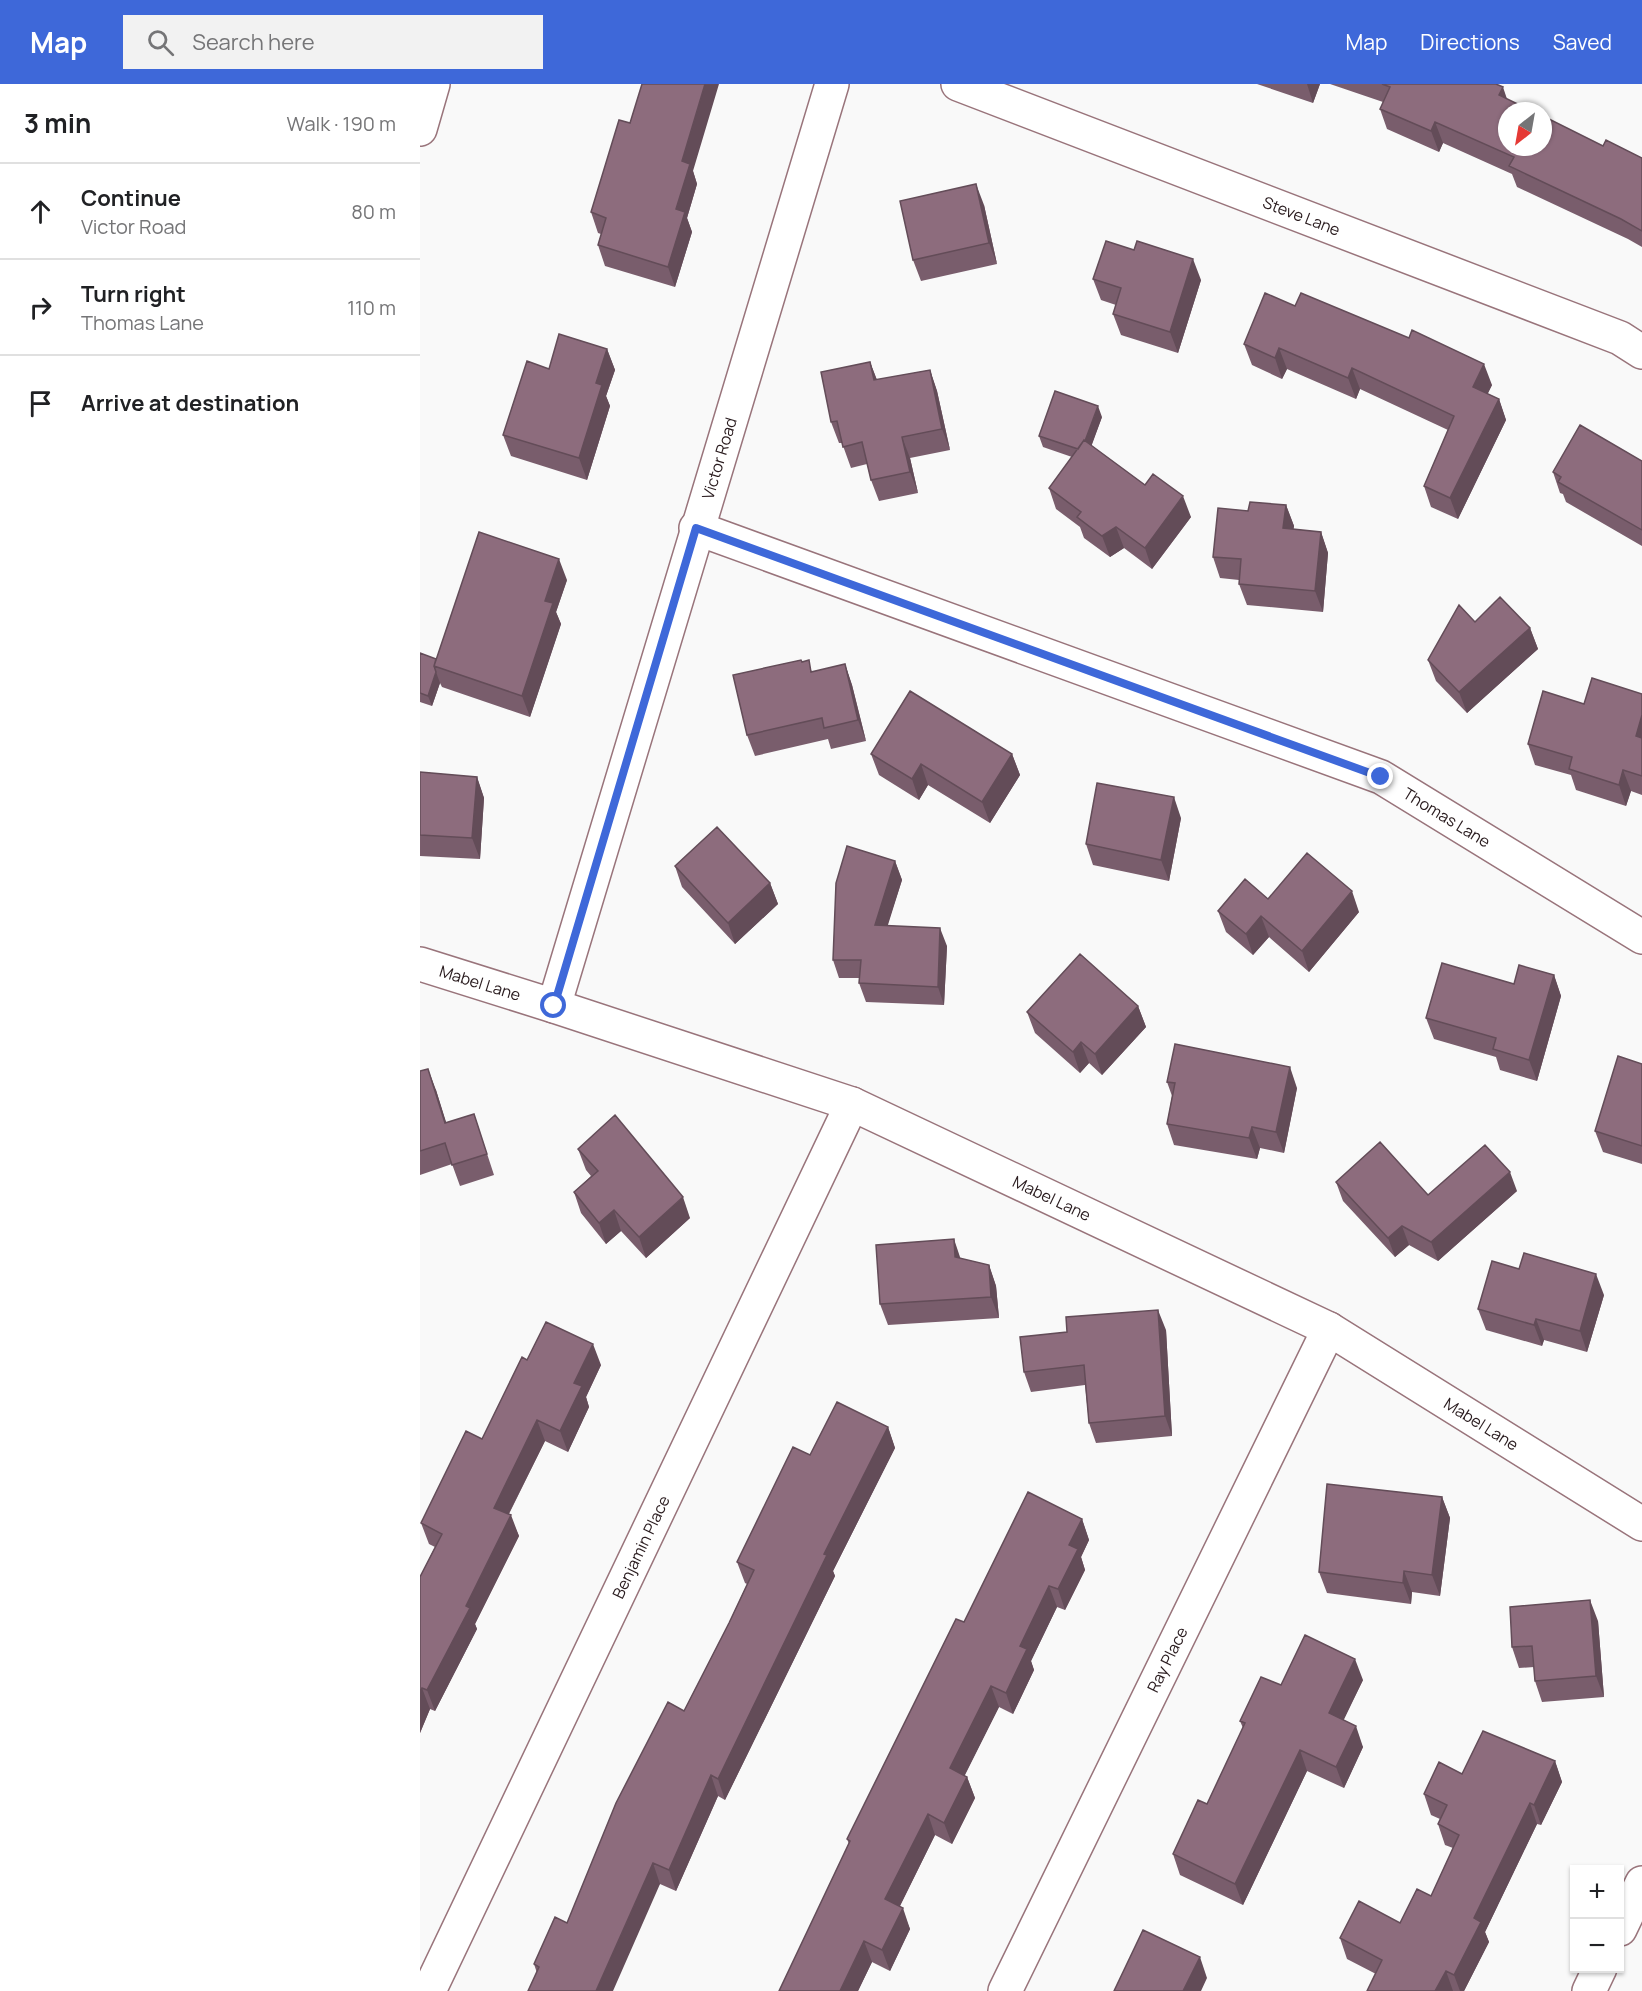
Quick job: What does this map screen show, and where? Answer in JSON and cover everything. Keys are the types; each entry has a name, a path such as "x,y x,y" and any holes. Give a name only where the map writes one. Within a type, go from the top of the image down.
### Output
{"street":[{"path":"420,129 433,84"},
{"name":"Victor Road","path":"554,1006 696,528 832,84"},
{"name":"Steve Lane","path":"958,84 1620,338 1642,352"},
{"name":"Thomas Lane","path":"696,528 1381,777 1642,937"},
{"name":"Mabel Lane","path":"420,964 852,1104 1329,1329 1642,1524"},
{"name":"Benjamin Place","path":"429,1991 852,1104"},
{"name":"Ray Place","path":"1005,1991 1329,1329"},
{"path":"1624,1921 1642,1883"},
{"path":"1589,1991 1598,1973"}],"building":[{"path":"642,84 705,84 682,161 690,164 676,209 685,212 668,267 598,245 606,218 591,212 619,120 630,123"},
{"path":"1382,84 1496,84 1503,87 1499,95 1513,102 1498,102 1498,150 1435,122 1431,131 1380,109 1390,87"},
{"path":"1552,120 1603,146 1606,140 1642,158 1642,231 1509,166 1514,157 1512,156 1552,156"},
{"path":"976,184 989,243 913,260 900,201"},
{"path":"1106,241 1134,250 1137,241 1193,259 1170,332 1113,314 1121,288 1093,279"},
{"path":"1265,293 1295,306 1301,293 1409,338 1412,330 1484,364 1473,387 1499,399 1450,498 1424,486 1454,416 1352,368 1348,378 1279,348 1275,358 1244,344"},
{"path":"559,334 607,349 596,383 602,385 579,458 503,435 527,361 549,369"},
{"path":"870,362 874,380 930,370 942,429 902,437 910,472 871,480 862,442 843,447 837,421 831,422 821,372"},
{"path":"1055,391 1098,406 1085,441 1078,449 1039,436"},
{"path":"1580,425 1642,461 1642,530 1558,482 1561,477 1553,472"},
{"path":"1084,440 1145,485 1153,474 1183,496 1145,548 1116,527 1102,536 1077,517 1081,512 1049,488"},
{"path":"1250,502 1286,505 1283,528 1321,532 1315,591 1239,584 1241,559 1213,557 1218,508 1248,511"},
{"path":"479,532 559,559 545,601 553,603 522,696 434,666"},
{"path":"1500,597 1530,628 1459,692 1428,660 1459,605 1475,622"},
{"path":"420,653 436,659 434,666 436,672 428,696 420,693"},
{"path":"801,660 802,662 809,660 811,672 845,664 858,720 824,728 822,718 747,735 733,675"},
{"path":"1592,678 1642,694 1642,715 1636,736 1642,738 1642,776 1623,770 1619,785 1569,769 1572,757 1528,744 1543,691 1584,704"},
{"path":"910,691 1012,754 982,802 921,764 912,779 871,754"},
{"path":"420,772 477,777 472,838 420,835"},
{"path":"1097,783 1174,797 1161,860 1086,844"},
{"path":"717,827 770,883 728,923 675,866"},
{"path":"847,846 895,861 875,925 940,928 938,987 859,983 861,960 833,960 836,883"},
{"path":"1307,853 1352,891 1302,951 1261,916 1246,934 1218,911 1245,879 1268,899"},
{"path":"1080,954 1138,1006 1095,1054 1081,1042 1073,1052 1027,1012"},
{"path":"1442,963 1514,984 1519,965 1554,975 1529,1060 1493,1049 1496,1038 1426,1018"},
{"path":"1175,1044 1290,1067 1276,1132 1252,1127 1249,1138 1167,1124 1175,1083 1167,1082"},
{"path":"1618,1056 1642,1064 1642,1146 1595,1131"},
{"path":"428,1069 445,1123 474,1114 487,1154 452,1165 445,1143 420,1151 420,1071"},
{"path":"615,1115 683,1197 639,1237 614,1210 599,1223 574,1192 598,1171 578,1149"},
{"path":"1380,1142 1428,1195 1485,1145 1510,1172 1431,1242 1402,1226 1388,1238 1336,1182"},
{"path":"954,1239 955,1257 989,1265 991,1297 880,1304 876,1245"},
{"path":"1524,1253 1596,1274 1580,1331 1536,1319 1534,1325 1478,1309 1492,1261 1519,1269"},
{"path":"1158,1310 1165,1416 1089,1423 1084,1365 1024,1372 1020,1337 1067,1332 1066,1317"},
{"path":"546,1322 593,1344 574,1383 582,1386 560,1431 537,1420 494,1508 511,1515 466,1606 470,1608 427,1690 422,1688 420,1693 420,1577 442,1534 421,1523 466,1431 482,1439 522,1357 527,1360"},
{"path":"837,1402 888,1427 824,1554 827,1555 718,1779 711,1775 669,1870 653,1863 596,1991 528,1991 539,1967 534,1964 555,1917 567,1923 616,1803 668,1702 684,1711 729,1623 754,1570 737,1562 793,1447 810,1455"},
{"path":"1327,1484 1442,1497 1432,1575 1404,1571 1403,1583 1319,1572"},
{"path":"1028,1492 1082,1519 1069,1545 1078,1549 1058,1589 1049,1586 1020,1646 1027,1649 1006,1693 991,1686 950,1768 967,1777 944,1823 928,1814 885,1899 903,1908 882,1950 864,1941 840,1991 779,1991 850,1841 847,1839 956,1619 964,1622"},
{"path":"1590,1600 1596,1676 1535,1681 1532,1646 1512,1647 1510,1607"},
{"path":"1305,1635 1355,1659 1329,1713 1356,1726 1336,1767 1300,1750 1235,1884 1173,1854 1198,1800 1207,1804 1245,1723 1240,1721 1261,1677 1281,1685"},
{"path":"1483,1731 1555,1761 1534,1805 1530,1803 1474,1918 1481,1922 1454,1975 1446,1971 1435,1991 1367,1991 1382,1960 1340,1938 1359,1901 1400,1923 1417,1889 1431,1896 1459,1835 1438,1824 1447,1805 1424,1794 1439,1762 1462,1774"},
{"path":"1143,1930 1200,1957 1183,1991 1114,1991"}],"route":[{"path":"554,1006 696,528 1381,777"}]}
